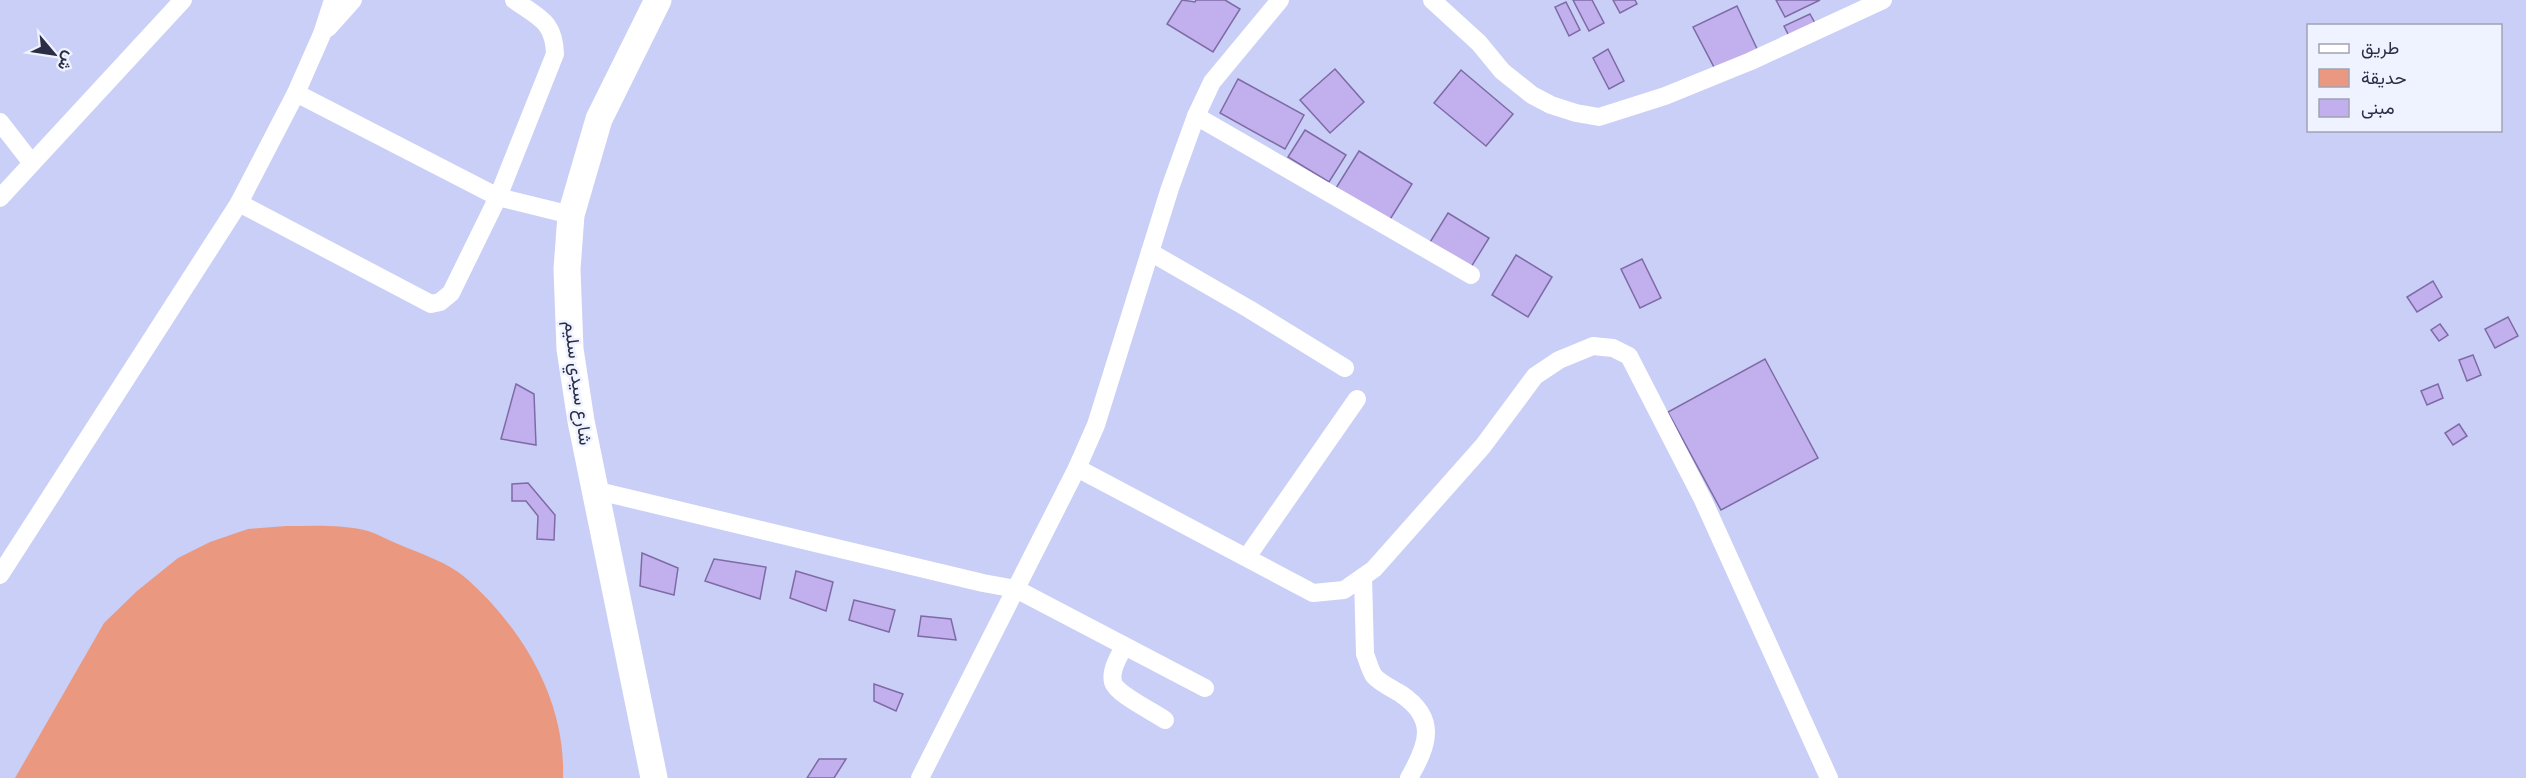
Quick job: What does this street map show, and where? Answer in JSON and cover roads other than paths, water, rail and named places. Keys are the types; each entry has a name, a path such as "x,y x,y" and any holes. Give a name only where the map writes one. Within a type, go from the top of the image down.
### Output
{"main road":[{"name":"شارع سيدي سليم","path":"654,778 594,490 570,349 567,269 571,215 599,119 658,0"}],"street":[{"path":"0,198 183,0"},
{"path":"0,575 239,203 296,93 322,34 333,0"},
{"path":"322,34 353,0"},
{"path":"239,203 431,304 440,302 451,293 498,197 555,54 554,40 549,25 514,0"},
{"path":"920,778 1077,468 1096,425 1150,252 1196,116 1212,82 1280,0"},
{"path":"1432,0 1479,43 1502,71 1532,95 1551,105 1599,117 1665,96 1750,61 1883,0"},
{"path":"296,93 498,197 571,215"},
{"path":"1196,116 1471,275"},
{"path":"0,122 32,162"},
{"path":"1150,252 1345,368"},
{"path":"1077,468 1313,593 1344,590 1374,569 1475,455 1535,376 1559,360 1593,346 1613,348 1629,356 1703,500 1829,778"},
{"path":"1247,558 1357,399"},
{"path":"594,490 1016,589 1205,688"},
{"path":"1363,577 1365,654 1368,664 1375,677 1419,708 1424,717 1426,728 1423,753 1409,778"},
{"path":"1124,646 1113,670 1113,683 1120,693 1165,720"}]}
